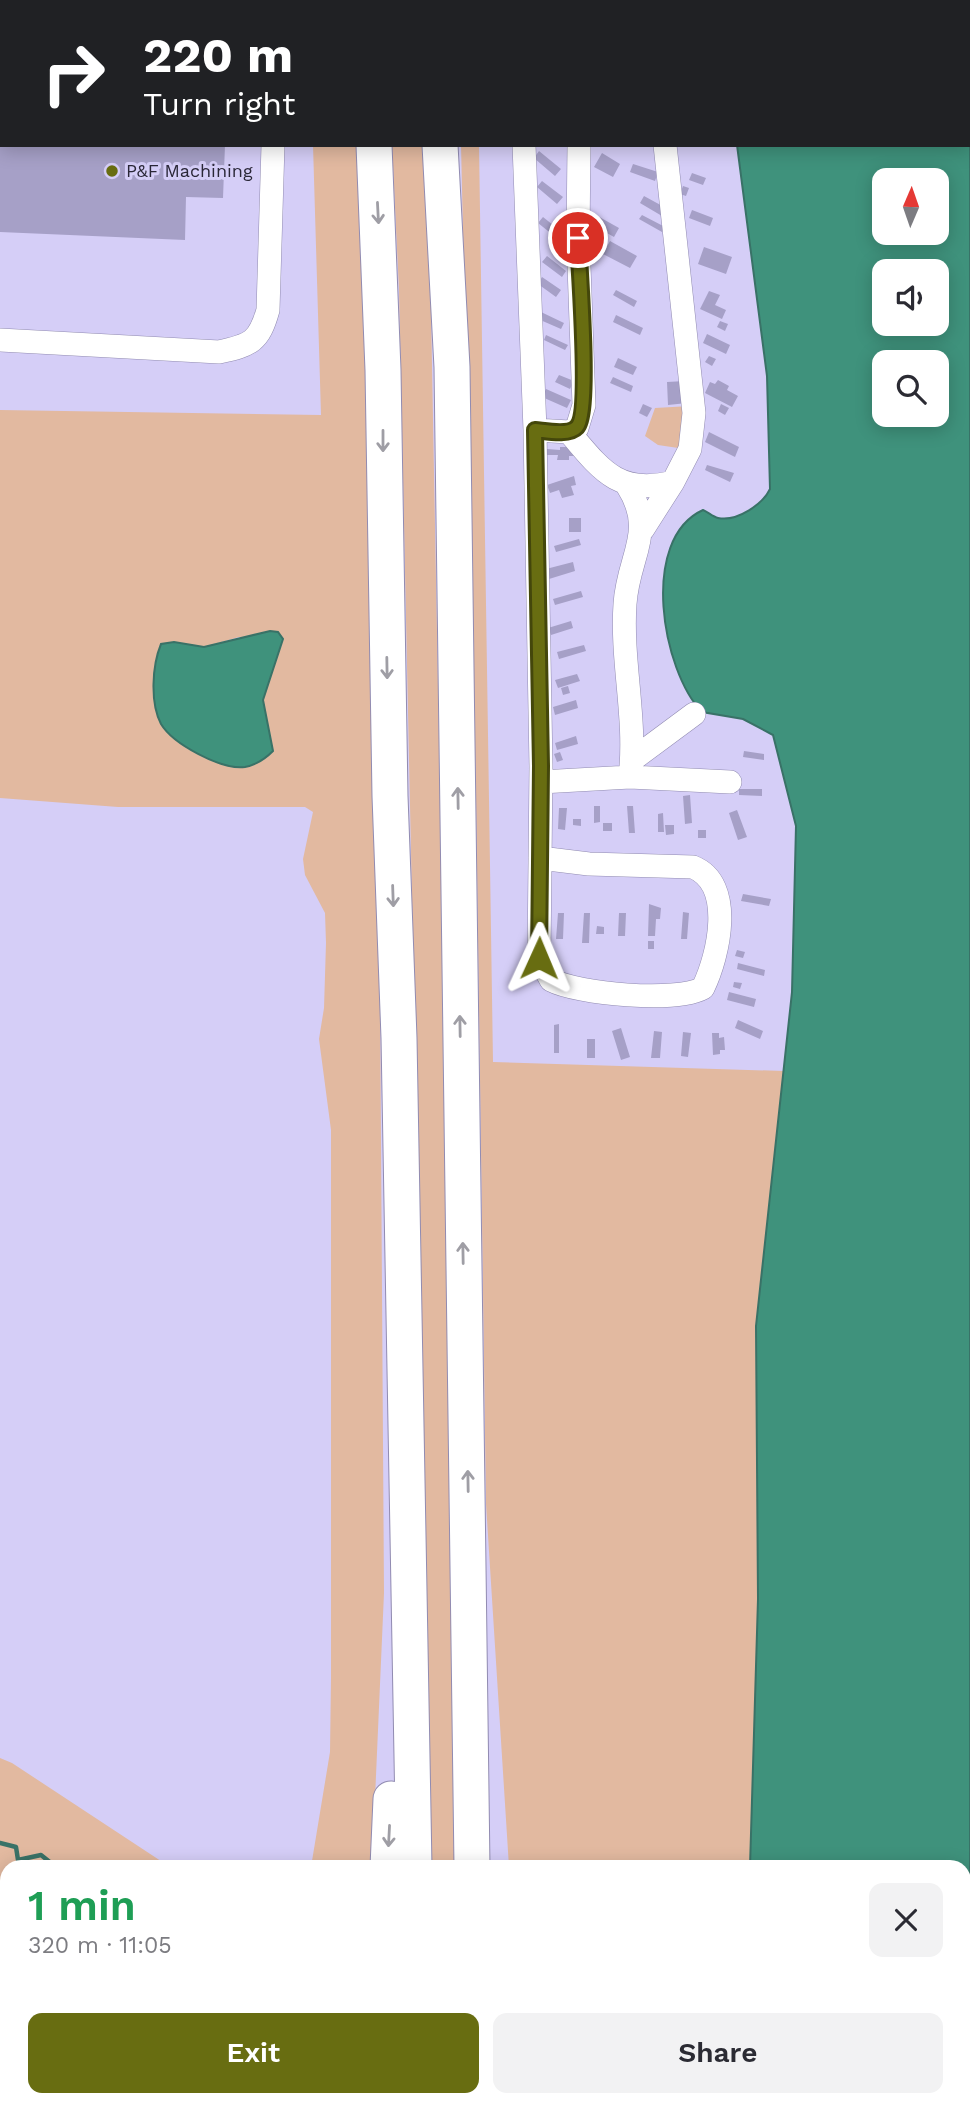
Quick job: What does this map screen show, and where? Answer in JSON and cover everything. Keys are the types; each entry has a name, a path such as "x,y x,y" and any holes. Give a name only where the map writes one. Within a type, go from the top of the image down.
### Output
{"highway":[{"path":"374,147 382,331 389,782 399,1038 414,1860"},
{"path":"440,147 453,367 472,1860"},
{"path":"388,1860 407,1548"},
{"path":"470,1549 495,1860"}],"lane":[{"path":"0,340 219,352 252,342 261,333 268,310 273,147"},
{"path":"524,147 535,430 541,782 540,858 539,958 551,980 579,990 674,996 703,988 713,957 719,906 717,891 704,872 693,867 589,864 540,858"},
{"path":"535,430 569,432 577,428 584,405 578,250 579,147"},
{"path":"631,769 624,605 630,572 643,529 690,449 694,413 665,147"},
{"path":"569,432 606,474 627,485 648,487 673,482"},
{"path":"627,485 636,499 643,529"},
{"path":"631,769 694,714"},
{"path":"541,782 631,769 730,782"}],"shaded area":[{"path":"313,147 357,147 368,436 380,989 384,1593 372,1860 312,1860 330,1752 331,1678 331,1130 319,1039 324,1008 325,913 305,875 303,859 313,812 305,807 118,807 0,798 0,410 321,415","holes":["239,637 282,645 273,663 264,694 268,724 174,642 204,647"]},
{"path":"392,147 428,147 460,1860 426,1860 413,946 399,290"},
{"path":"461,147 479,147 493,1062 784,1071 756,1326 758,1599 750,1860 509,1860 486,1504 476,798"},
{"path":"737,147 970,147 970,1860 750,1860 758,1599 756,1326 792,992 796,826 773,735 743,719 702,712 688,693 676,667 668,638 664,576 670,548 683,525 703,510 714,517 725,519 741,515 755,506 770,489 767,376"},
{"path":"690,406 685,449 658,445 645,436 655,408"},
{"path":"270,631 278,632 283,639 263,700 273,751 253,765 235,767 198,754 167,732 157,715 154,695 154,673 161,644 174,642 204,647"},
{"path":"0,1758 12,1763 159,1860 0,1860"}],"building":[{"name":"P&F Machining","path":"0,147 225,147 223,198 186,197 185,240 0,232"},
{"path":"539,151 561,169 555,176 534,158"},
{"path":"602,153 620,164 613,177 594,167"},
{"path":"633,164 658,172 655,181 630,172"},
{"path":"692,173 706,178 703,185 689,180"},
{"path":"542,181 563,197 557,204 537,187"},
{"path":"683,186 689,188 686,196 680,194"},
{"path":"644,196 666,208 662,216 640,203"},
{"path":"692,210 713,218 710,226 689,218"},
{"path":"594,214 619,228 614,237 589,223"},
{"path":"642,215 665,227 662,232 639,219"},
{"path":"543,217 563,233 558,239 538,223"},
{"path":"610,241 637,256 630,268 603,254"},
{"path":"704,247 732,257 726,274 698,264"},
{"path":"547,256 566,271 562,277 542,262"},
{"path":"542,277 561,290 556,297 538,284"},
{"path":"616,290 637,301 634,307 613,295"},
{"path":"709,291 720,295 715,305 726,310 722,319 700,309"},
{"path":"541,312 564,323 561,329 538,319"},
{"path":"616,315 643,328 640,335 613,322"},
{"path":"720,321 728,324 725,331 717,327"},
{"path":"707,334 730,345 726,354 703,343"},
{"path":"546,335 568,345 565,350 544,340"},
{"path":"709,356 716,359 712,366 705,362"},
{"path":"618,358 637,367 633,375 614,367"},
{"path":"559,375 574,381 570,389 555,382"},
{"path":"613,377 633,386 631,392 610,383"},
{"path":"718,380 729,386 727,390 738,396 732,407 705,393 710,382 715,384"},
{"path":"685,381 687,403 668,405 667,382"},
{"path":"546,389 571,400 567,408 542,397"},
{"path":"643,404 652,408 647,417 639,413"},
{"path":"721,404 729,408 725,415 718,411"},
{"path":"709,432 739,447 735,457 705,442"},
{"path":"560,447 574,447 576,456 569,456 569,460 557,460 558,455 546,455 547,449 560,450"},
{"path":"707,465 734,473 730,482 705,470"},
{"path":"574,476 576,485 571,486 574,495 562,498 559,490 550,493 547,485"},
{"path":"569,518 581,518 581,532 569,532"},
{"path":"579,539 581,545 556,552 554,546"},
{"path":"573,562 575,571 549,579 546,569"},
{"path":"581,591 583,597 555,605 553,599"},
{"path":"571,621 573,628 551,635 548,628"},
{"path":"584,645 586,651 559,659 557,652"},
{"path":"577,674 580,681 558,688 555,680"},
{"path":"568,686 570,693 563,695 561,688"},
{"path":"576,700 578,708 555,715 553,707"},
{"path":"576,736 578,744 557,750 555,743"},
{"path":"744,751 764,754 764,760 743,757"},
{"path":"560,752 563,760 557,762 554,754"},
{"path":"739,789 762,789 762,796 739,795"},
{"path":"690,795 692,823 685,824 683,796"},
{"path":"594,806 600,806 600,822 594,823"},
{"path":"627,806 633,806 635,833 629,833"},
{"path":"559,808 567,808 565,830 558,829"},
{"path":"737,810 747,837 738,840 729,813"},
{"path":"663,813 664,832 658,832 658,814"},
{"path":"573,819 581,819 581,826 573,825"},
{"path":"603,823 612,823 612,831 603,831"},
{"path":"665,825 674,825 674,834 666,835"},
{"path":"698,830 706,830 706,838 698,838"},
{"path":"743,894 771,899 769,906 741,901"},
{"path":"649,904 661,908 660,919 656,919 655,936 648,936"},
{"path":"683,912 689,913 687,939 681,939"},
{"path":"558,913 564,913 563,939 556,939"},
{"path":"584,913 590,913 589,943 582,943"},
{"path":"619,913 626,913 625,936 618,936"},
{"path":"597,926 604,927 604,934 596,934"},
{"path":"648,941 654,941 654,949 648,949"},
{"path":"737,950 745,952 743,958 735,956"},
{"path":"738,963 765,970 764,976 737,969"},
{"path":"734,982 742,983 740,989 733,987"},
{"path":"729,992 756,999 754,1007 727,1000"},
{"path":"738,1020 763,1031 760,1039 735,1028"},
{"path":"559,1024 559,1053 554,1053 554,1025"},
{"path":"621,1028 630,1057 621,1060 612,1031"},
{"path":"654,1031 662,1032 660,1058 651,1058"},
{"path":"683,1032 691,1033 688,1057 681,1056"},
{"path":"712,1033 719,1033 719,1038 724,1037 725,1050 720,1050 720,1054 713,1055"},
{"path":"587,1039 595,1039 595,1058 587,1058"}],"waterway":[{"path":"0,1843 16,1847 18,1860"},
{"path":"18,1860 41,1855 47,1860"}],"place":[{"name":"P&F Machining","path":"112,171"}],"route":[{"path":"539,958 541,766 535,430 569,432 577,428 582,418 585,376 578,238"}]}
